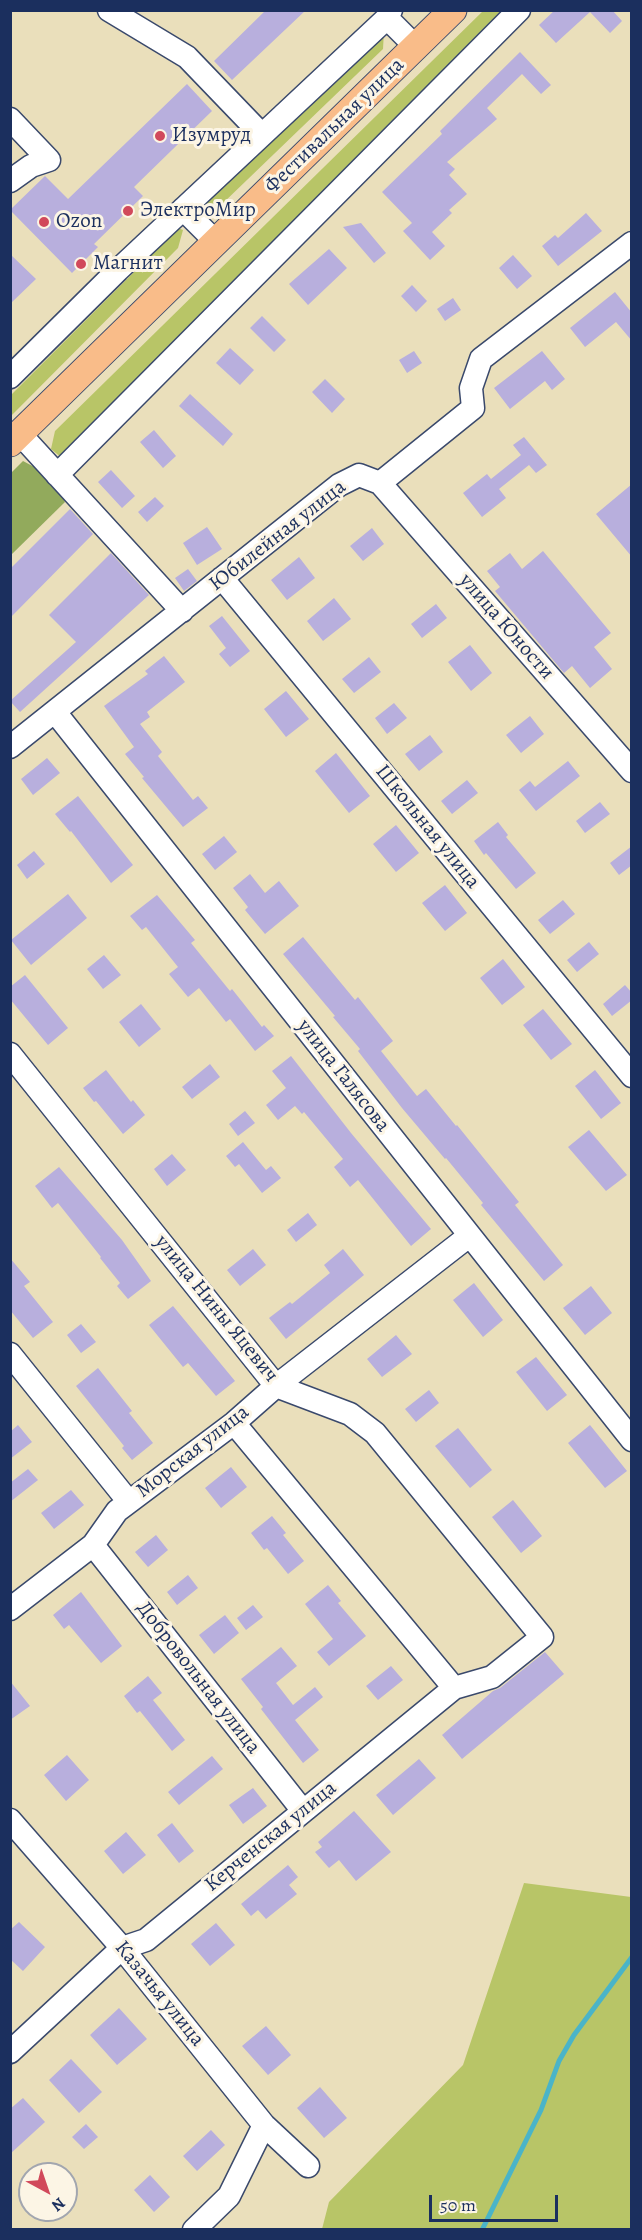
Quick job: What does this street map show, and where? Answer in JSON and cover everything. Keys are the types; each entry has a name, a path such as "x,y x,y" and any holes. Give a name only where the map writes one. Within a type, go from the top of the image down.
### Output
{"main road":[{"name":"Фестивальная улица","path":"15,438 453,10"}],"street":[{"path":"109,10 187,57 262,135"},
{"path":"57,475 519,10"},
{"path":"10,377 389,14 416,47"},
{"path":"10,119 49,160 31,166 10,182"},
{"path":"183,209 216,242"},
{"name":"Юбилейная улица","path":"10,747 339,485 359,475 380,483 473,408 471,388 481,359 632,243"},
{"path":"15,438 57,475 182,610"},
{"name":"улица Юности","path":"380,483 632,771"},
{"name":"Школьная улица","path":"222,578 632,1076"},
{"name":"улица Галясова","path":"55,712 632,1440"},
{"name":"улица Нины Яцевич","path":"10,1054 276,1386 350,1414 375,1433 542,1637"},
{"name":"Морская улица","path":"10,1609 93,1545 117,1511 234,1423 276,1386 469,1236"},
{"path":"10,1354 129,1502"},
{"path":"234,1423 454,1688"},
{"name":"Добровольная улица","path":"93,1545 303,1811"},
{"name":"Керченская улица","path":"10,2052 123,1948 147,1940 454,1688 492,1677 542,1637"},
{"name":"Казачья улица","path":"10,1820 123,1948 264,2125 308,2166"},
{"path":"194,2229 229,2196 264,2125"}],"green space":[{"path":"483,11 508,11 62,458 51,449 55,431"},
{"path":"384,31 383,49 220,206 201,206"},
{"path":"178,228 183,230 178,248 11,416 11,395"},
{"path":"23,461 53,477 65,502 11,555 11,473"},
{"path":"524,1883 631,1897 631,2229 322,2229 329,2202 463,2065"}],"building":[{"path":"266,10 306,10 232,80 214,61"},
{"path":"555,10 612,10 622,21 610,33 590,12 556,43 539,25"},
{"path":"520,52 551,85 541,94 522,74 487,108 497,119 447,162 455,169 449,175 467,194 449,210 452,213 432,232 445,246 430,260 403,231 412,223 382,192 442,134 440,131"},
{"path":"187,84 212,111 134,187 143,196 94,244 98,247 72,273 10,210 45,176 68,199"},
{"path":"586,213 602,231 558,266 542,246 555,235 558,238"},
{"path":"361,223 386,253 374,263 343,227"},
{"path":"329,249 347,268 308,305 289,284"},
{"path":"10,254 36,279 10,304"},
{"path":"513,255 532,276 517,289 499,268"},
{"path":"412,285 427,301 416,312 401,296"},
{"path":"615,292 632,313 632,341 616,322 585,347 570,328"},
{"path":"453,298 461,310 445,321 437,309"},
{"path":"262,316 286,340 274,352 250,328"},
{"path":"230,348 254,370 240,385 216,363"},
{"path":"414,351 422,363 407,373 399,360"},
{"path":"542,351 565,379 552,390 545,381 510,409 494,388"},
{"path":"325,379 345,399 332,413 312,392"},
{"path":"190,394 233,434 223,446 179,406"},
{"path":"154,430 176,456 163,468 140,442"},
{"path":"524,437 547,465 536,473 529,465 499,489 506,498 482,517 463,493 487,474 491,479 521,455 513,445"},
{"path":"111,470 135,496 122,508 98,482"},
{"path":"632,484 632,557 596,514"},
{"path":"155,497 164,506 147,522 138,512"},
{"path":"70,509 93,534 10,618 10,569"},
{"path":"207,527 222,549 197,565 183,543"},
{"path":"372,528 384,544 363,561 350,546"},
{"path":"543,551 611,633 594,647 612,669 590,688 572,666 564,673 495,591 500,587 487,571 510,553 522,569"},
{"path":"111,553 149,595 20,712 10,701 76,642 49,615"},
{"path":"299,557 315,578 287,600 271,580"},
{"path":"188,569 197,581 184,591 175,578"},
{"path":"334,598 351,619 323,641 307,621"},
{"path":"436,604 447,618 422,638 411,624"},
{"path":"222,616 250,651 230,667 219,654 226,648 209,626"},
{"path":"470,645 492,673 471,691 448,662"},
{"path":"164,656 185,682 147,712 150,717 140,724 162,752 158,756 193,800 198,796 208,808 183,827 125,754 134,747 104,706 148,674 145,671"},
{"path":"369,657 381,672 354,693 342,679"},
{"path":"286,691 309,719 286,737 264,709"},
{"path":"394,703 407,718 387,734 375,718"},
{"path":"530,716 544,734 521,753 506,735"},
{"path":"430,735 443,752 419,771 405,754"},
{"path":"336,753 370,796 349,813 315,771"},
{"path":"47,758 60,773 33,795 21,779"},
{"path":"568,761 580,776 536,811 519,790 530,781 535,787"},
{"path":"467,780 478,793 452,814 441,801"},
{"path":"78,796 133,865 111,883 55,814"},
{"path":"600,802 610,814 585,833 576,821"},
{"path":"498,822 508,835 506,837 536,873 516,889 474,841"},
{"path":"396,825 419,853 396,872 373,844"},
{"path":"224,836 237,852 215,870 202,854"},
{"path":"632,846 632,865 619,875 610,863"},
{"path":"34,851 45,864 27,879 17,865"},
{"path":"250,874 265,893 279,881 299,906 265,934 245,910 248,907 233,888"},
{"path":"445,885 467,913 445,931 422,903"},
{"path":"68,894 87,918 31,965 11,940"},
{"path":"157,895 195,940 191,943 230,991 232,989 262,1027 264,1025 274,1036 255,1051 230,1019 226,1022 199,988 188,997 169,974 178,967 146,927 142,930 130,916"},
{"path":"563,900 575,914 550,934 538,920"},
{"path":"303,937 355,1000 358,997 393,1041 381,1051 417,1096 426,1089 519,1202 515,1205 563,1265 544,1281 481,1205 483,1203 402,1108 358,1051 360,1049 333,1017 335,1016 283,954"},
{"path":"589,942 599,954 577,972 567,960"},
{"path":"104,955 121,975 103,989 87,969"},
{"path":"503,959 525,987 502,1005 480,978"},
{"path":"25,975 68,1028 48,1045 10,999 10,987"},
{"path":"625,985 632,993 632,1000 612,1016 603,1004"},
{"path":"141,1004 161,1029 139,1047 119,1022"},
{"path":"543,1009 572,1044 551,1060 523,1025"},
{"path":"291,1056 431,1229 411,1246 358,1180 350,1187 334,1167 343,1159 304,1112 302,1114 295,1106 278,1120 266,1105 286,1088 272,1071"},
{"path":"210,1064 220,1077 192,1099 182,1087"},
{"path":"106,1070 131,1102 133,1100 145,1115 123,1134 83,1088"},
{"path":"595,1070 621,1103 601,1119 575,1086"},
{"path":"245,1111 255,1123 238,1136 229,1124"},
{"path":"589,1130 627,1175 606,1191 568,1147"},
{"path":"243,1142 266,1170 271,1166 281,1178 262,1193 239,1164 235,1167 226,1156"},
{"path":"172,1154 186,1170 167,1186 154,1169"},
{"path":"59,1167 122,1240 151,1281 128,1299 117,1286 120,1283 58,1203 52,1208 35,1186"},
{"path":"308,1213 317,1225 296,1242 287,1230"},
{"path":"253,1249 266,1265 240,1286 227,1270"},
{"path":"343,1249 364,1275 286,1339 269,1318 290,1302 292,1304 330,1273 324,1265"},
{"path":"10,1258 30,1282 24,1286 53,1322 33,1338 10,1310"},
{"path":"474,1283 503,1320 483,1337 453,1300"},
{"path":"591,1286 612,1313 585,1335 563,1308"},
{"path":"173,1306 235,1381 216,1396 188,1363 183,1367 149,1325"},
{"path":"81,1324 96,1342 81,1353 67,1335"},
{"path":"396,1335 412,1354 382,1377 367,1359"},
{"path":"536,1357 567,1395 547,1411 516,1372"},
{"path":"98,1368 132,1411 129,1413 153,1443 132,1460 122,1448 124,1446 76,1386"},
{"path":"429,1390 439,1403 416,1422 405,1409"},
{"path":"18,1425 32,1442 10,1459 10,1432"},
{"path":"590,1425 627,1471 605,1488 568,1443"},
{"path":"458,1428 492,1470 470,1488 435,1446"},
{"path":"231,1467 247,1487 221,1508 205,1488"},
{"path":"28,1469 38,1480 10,1502 10,1483"},
{"path":"71,1490 84,1505 54,1529 41,1513"},
{"path":"513,1500 542,1536 521,1553 492,1517"},
{"path":"272,1516 286,1533 283,1535 304,1561 288,1574 267,1548 264,1550 251,1533"},
{"path":"156,1535 168,1550 148,1567 135,1552"},
{"path":"188,1575 198,1588 177,1605 167,1592"},
{"path":"328,1585 341,1601 338,1603 366,1636 329,1666 317,1652 333,1639 305,1604"},
{"path":"81,1592 122,1646 101,1663 69,1625 64,1629 53,1615"},
{"path":"253,1605 263,1617 246,1630 237,1618"},
{"path":"225,1615 239,1633 214,1654 199,1635"},
{"path":"281,1647 297,1666 276,1683 293,1705 315,1687 323,1697 295,1720 319,1750 303,1763 241,1679"},
{"path":"545,1652 564,1674 462,1759 442,1735 493,1691 500,1688"},
{"path":"391,1666 403,1680 378,1700 366,1686"},
{"path":"148,1676 162,1693 153,1700 185,1740 172,1751 140,1711 137,1713 124,1696"},
{"path":"10,1681 30,1706 10,1720"},
{"path":"67,1755 89,1780 66,1801 44,1775"},
{"path":"212,1756 223,1769 179,1805 168,1792"},
{"path":"419,1759 436,1778 393,1815 376,1795"},
{"path":"253,1788 267,1806 243,1824 229,1805"},
{"path":"354,1811 391,1852 356,1881 339,1860 329,1868 315,1852 322,1847 318,1842"},
{"path":"172,1823 194,1851 179,1863 157,1835"},
{"path":"126,1832 146,1855 123,1874 104,1851"},
{"path":"288,1865 298,1877 289,1885 297,1894 266,1919 258,1910 251,1916 241,1904"},
{"path":"19,1922 45,1947 23,1971 10,1959 10,1930"},
{"path":"216,1923 235,1945 210,1966 191,1944"},
{"path":"119,2008 147,2039 117,2065 90,2035"},
{"path":"266,2026 291,2055 268,2075 242,2046"},
{"path":"71,2059 102,2092 79,2113 49,2080"},
{"path":"320,2087 347,2118 324,2138 297,2108"},
{"path":"23,2098 45,2122 10,2154 10,2109"},
{"path":"86,2124 98,2137 84,2149 72,2137"},
{"path":"211,2130 225,2145 197,2171 183,2156"},
{"path":"150,2175 170,2197 154,2212 134,2190"}],"waterway":[{"path":"482,2230 541,2110 559,2061 574,2035 632,1957"}],"place":[{"name":"Изумруд","path":"160,136"},
{"name":"ЭлектроМир","path":"128,211"},
{"name":"Ozon","path":"44,222"},
{"name":"Магнит","path":"81,264"}]}
